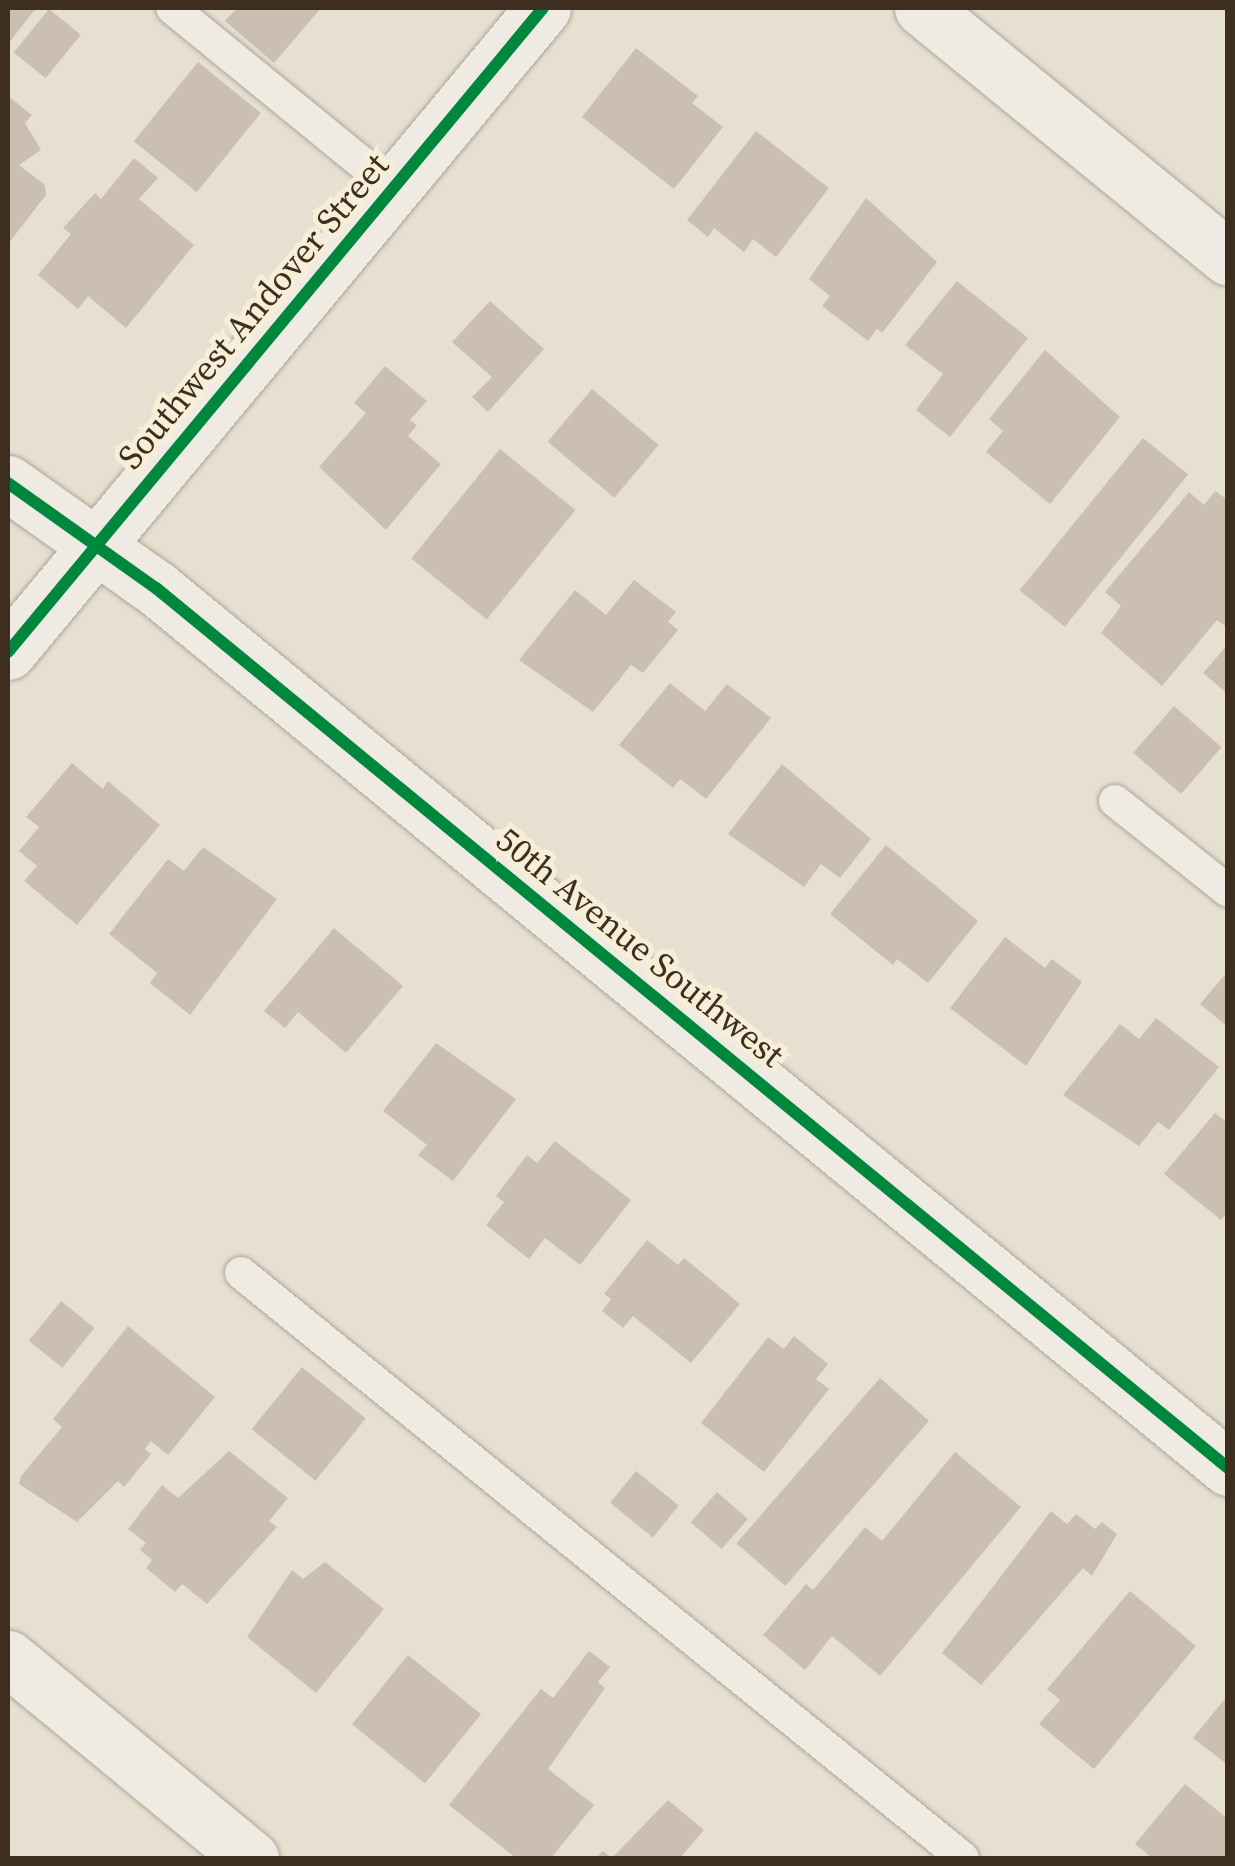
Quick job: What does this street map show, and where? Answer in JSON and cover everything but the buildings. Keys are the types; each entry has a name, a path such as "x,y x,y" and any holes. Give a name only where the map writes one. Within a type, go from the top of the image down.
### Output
{"street":[{"name":"Southwest Andover Street","path":"8,652 543,8"},
{"path":"922,8 1228,258"},
{"name":"50th Avenue Southwest","path":"8,482 156,588 1228,1468"},
{"path":"8,1658 250,1858"}],"lane":[{"path":"172,8 394,188"},
{"path":"1116,800 1228,890"},
{"path":"241,1273 963,1858"}],"cycle path":[{"path":"8,652 543,8"},
{"path":"8,483 156,588 1228,1468"}]}
